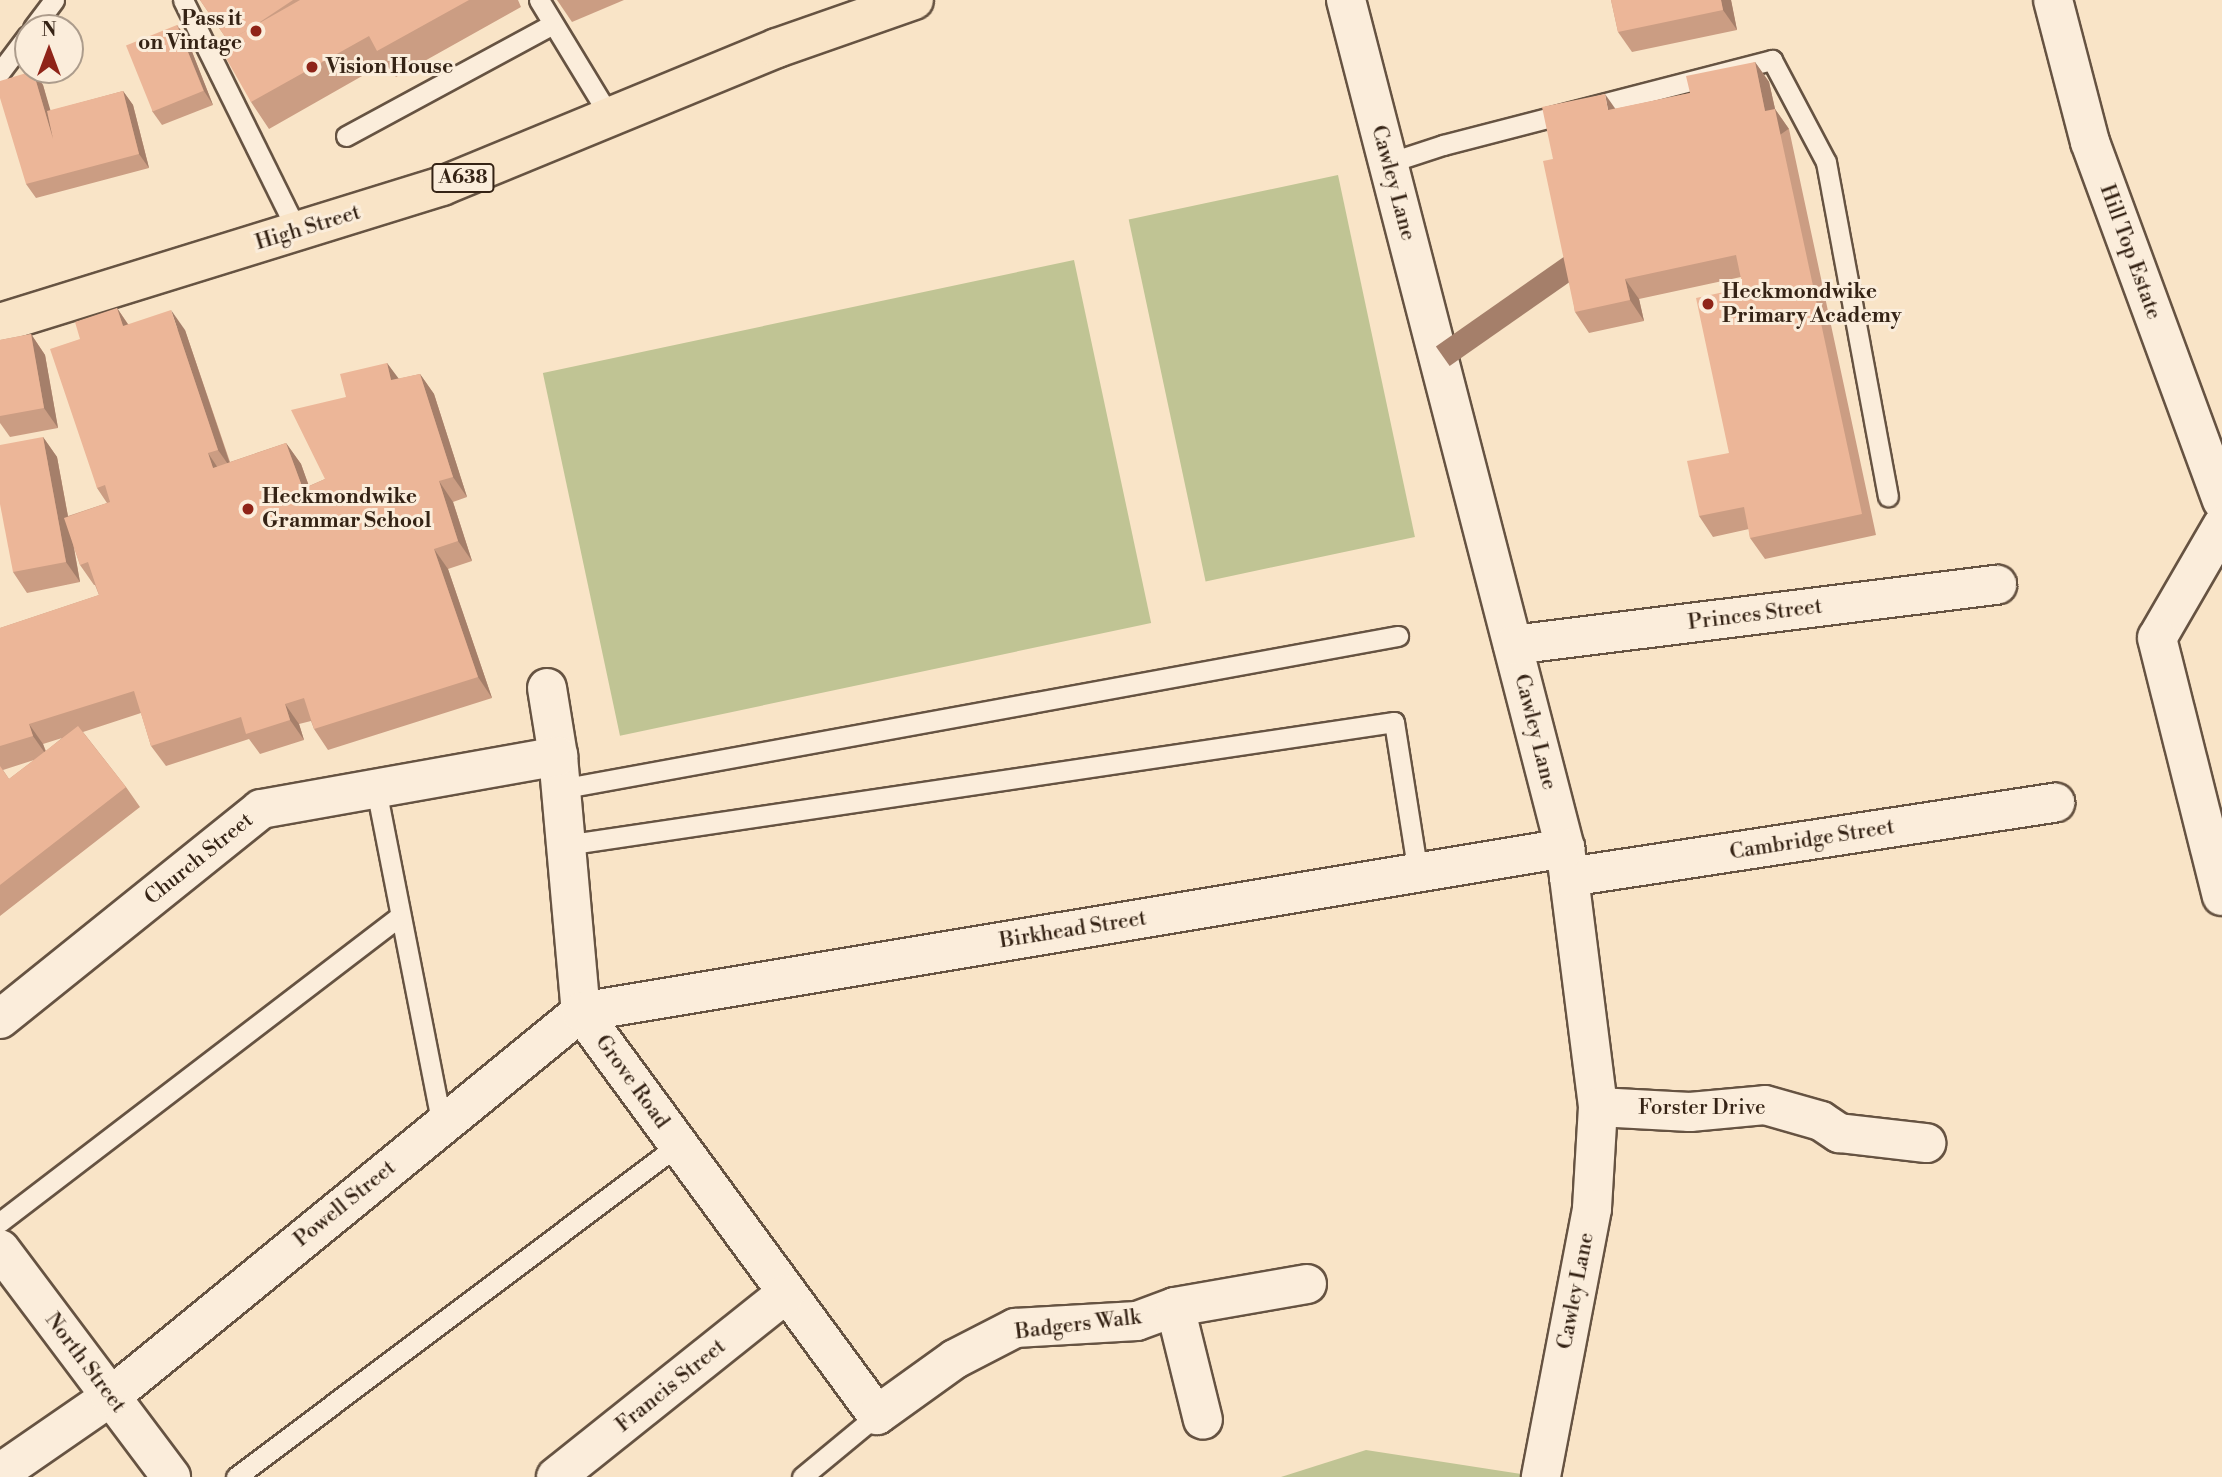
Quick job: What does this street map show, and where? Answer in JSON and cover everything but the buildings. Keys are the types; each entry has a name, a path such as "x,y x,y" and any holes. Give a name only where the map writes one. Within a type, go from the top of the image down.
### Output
{"main road":[{"name":"High Street","path":"0,323 442,186 777,48 914,0"}],"street":[{"name":"Cawley Lane","path":"1346,0 1567,863 1598,1107 1592,1209 1541,1477"},
{"name":"Hill Top Estate","path":"2053,0 2090,142 2222,500"},
{"path":"2222,527 2157,638 2222,896"},
{"name":"Princes Street","path":"1513,645 1997,585"},
{"path":"547,688 559,772 581,1012"},
{"name":"Church Street","path":"0,1019 261,809 376,789 559,772"},
{"name":"Cambridge Street","path":"1567,863 2055,803"},
{"name":"Birkhead Street","path":"581,1012 1418,873 1567,863"},
{"name":"Powell Street","path":"0,1473 110,1396 581,1012"},
{"name":"Grove Road","path":"581,1012 785,1294 877,1415"},
{"name":"Forster Drive","path":"1598,1107 1690,1112 1765,1105 1821,1121 1839,1133 1926,1143"},
{"name":"North Street","path":"0,1249 170,1477"},
{"name":"Badgers Walk","path":"877,1415 955,1359 1015,1328 1137,1321 1175,1307 1307,1284"},
{"name":"Francis Street","path":"556,1477 785,1294"},
{"path":"1175,1307 1203,1420"}],"lane":[{"path":"183,0 297,231"},
{"path":"538,0 610,117"},
{"path":"346,136 553,24"},
{"path":"0,72 14,54"},
{"path":"1388,163 1443,145 1772,60 1826,162 1888,496"},
{"path":"559,772 1398,636"},
{"path":"565,845 1394,722 1418,873"},
{"path":"376,789 442,1125"},
{"path":"0,1222 400,916"},
{"path":"236,1477 678,1145"},
{"path":"802,1477 877,1415"}],"green space":[{"path":"1338,175 1415,537 1206,581 1129,219"},
{"path":"1074,260 1151,623 620,736 543,373"},
{"path":"1366,1450 1541,1477 1281,1477"}],"place":[{"name":"Pass it on Vintage","path":"256,31"},
{"name":"Vision House","path":"312,67"},
{"name":"Heckmondwike Primary Academy","path":"1708,304"},
{"name":"Heckmondwike Grammar School","path":"248,509"}]}
